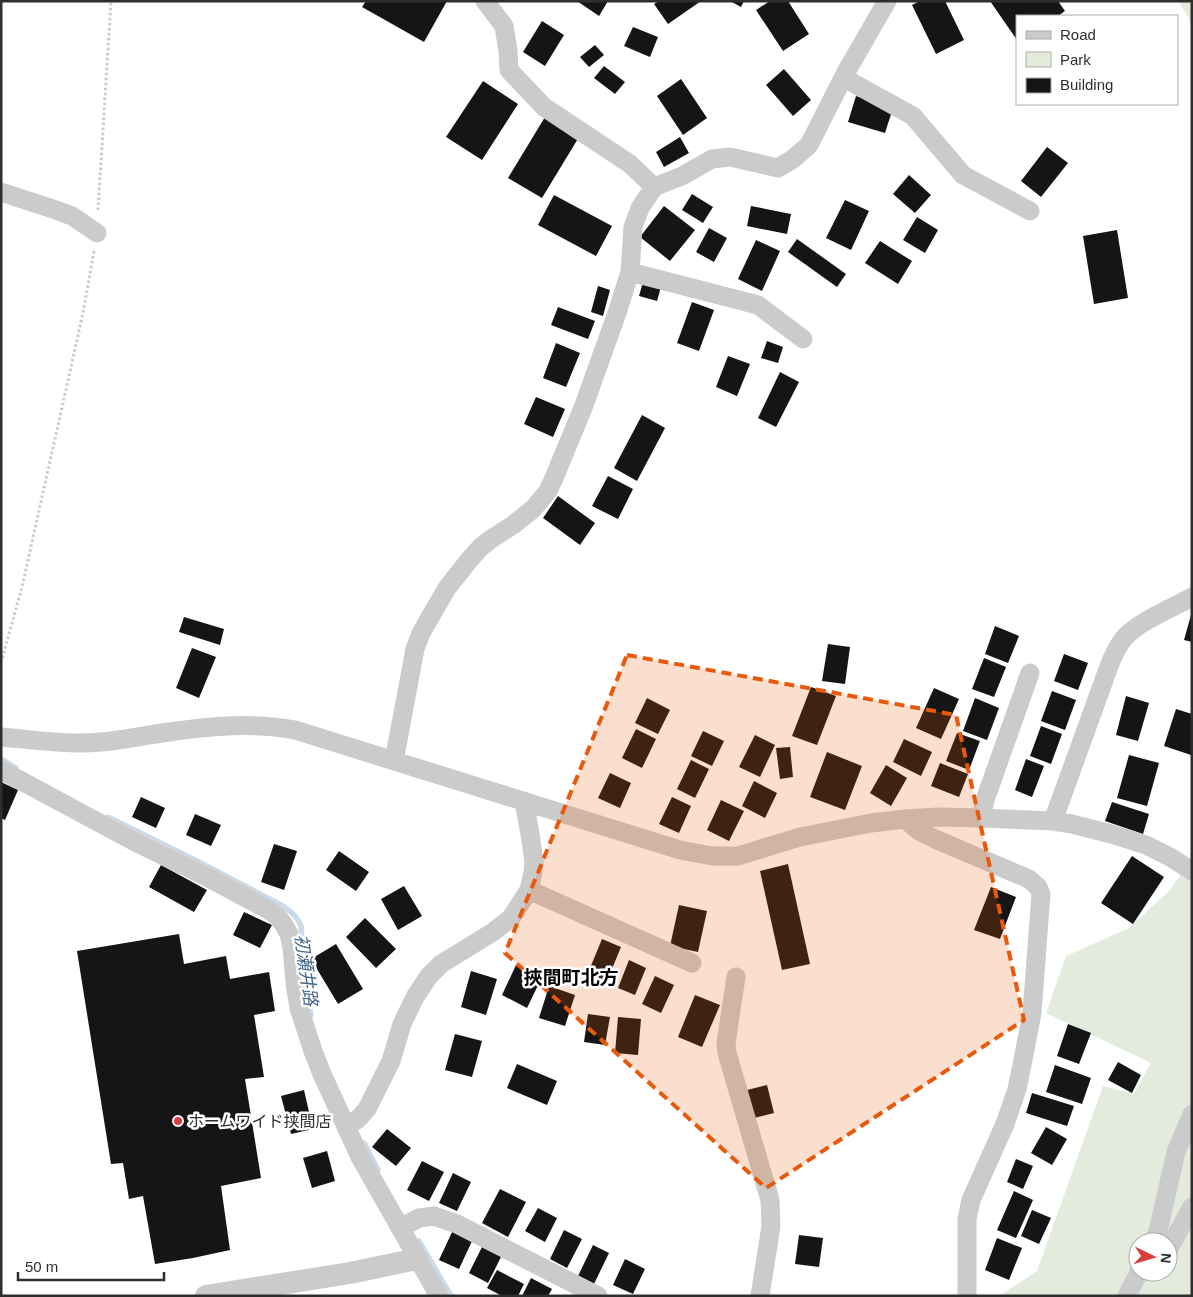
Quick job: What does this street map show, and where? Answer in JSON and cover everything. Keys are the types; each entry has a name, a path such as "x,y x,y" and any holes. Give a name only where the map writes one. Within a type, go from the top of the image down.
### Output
{"street":[{"path":"485,1 504,26 509,70 544,107 630,164 654,187"},
{"path":"394,761 412,662 421,633 447,588 470,559 491,539 528,513 548,491 554,478 583,408 617,313 630,272 633,227 640,208 654,187 682,176 712,159 730,157 778,168 793,159 809,145 887,1"},
{"path":"844,78 913,116 963,175 1030,211"},
{"path":"1,192 72,216 97,233"},
{"path":"630,272 758,305 803,339"},
{"path":"1054,821 1108,669 1123,638 1144,623 1192,597"},
{"path":"981,818 984,800 1030,673"},
{"path":"1,737 81,743 208,727 274,726 295,730 680,850 712,856 738,856 800,837 871,822 938,817 981,818 1054,821 1112,834 1146,845 1170,857 1192,872"},
{"path":"1,770 135,842 216,881 267,909 284,924 289,934 292,948 297,996 310,1042 322,1074 360,1157 439,1296"},
{"path":"346,1127 358,1119 367,1109 386,1071 402,1024 415,997 429,976 441,964 493,932 511,918 529,890 532,882 534,862 524,801"},
{"path":"905,819 920,831 935,839 1020,874 1038,887 1041,894 1033,1006 1029,1035 1017,1089 1005,1124 971,1200 967,1219 967,1296"},
{"path":"529,890 692,963"},
{"path":"736,977 726,1043 727,1053 767,1188 771,1212 771,1226 760,1296"},
{"path":"1158,1232 1176,1152 1192,1114"},
{"path":"1178,1232 1192,1207"},
{"path":"400,1228 419,1218 434,1216 457,1224 598,1296"},
{"path":"206,1296 350,1273 417,1259"},
{"path":"1127,1296 1136,1282"}],"path":[{"path":"1,663 22,587 51,458 83,313 97,233 111,1"}],"highlighted area":[{"path":"627,655 956,715 1024,1020 766,1188 505,953"}],"green space":[{"path":"1178,1 1192,1 1192,23"},
{"path":"1192,859 1192,1296 999,1296 1037,1271 1103,1086 1134,1094 1151,1063 1046,1013 1066,956 1129,928 1169,891"}],"building":[{"path":"366,1 447,1 424,42 362,7"},
{"path":"577,1 608,1 599,16"},
{"path":"659,1 701,1 668,24 654,4"},
{"path":"730,1 744,1 741,7"},
{"path":"770,1 788,1 809,34 783,51 756,10"},
{"path":"920,1 945,1 964,40 936,54 912,5"},
{"path":"990,1 1058,1 1065,11 1059,15 1016,15 1016,39"},
{"path":"542,21 564,35 545,66 523,52"},
{"path":"633,27 658,37 650,57 624,46"},
{"path":"595,45 604,55 589,67 580,57"},
{"path":"604,66 625,82 615,94 594,78"},
{"path":"784,69 811,100 793,116 766,85"},
{"path":"681,79 707,118 683,135 657,96"},
{"path":"483,81 518,104 482,160 446,137"},
{"path":"856,96 893,108 885,133 848,122"},
{"path":"545,117 579,137 542,198 508,178"},
{"path":"680,137 689,153 664,167 656,152"},
{"path":"1047,147 1068,163 1041,197 1021,181"},
{"path":"909,175 931,195 915,213 893,194"},
{"path":"692,194 713,207 703,223 682,210"},
{"path":"554,195 612,226 596,256 538,225"},
{"path":"845,200 869,211 851,250 826,238"},
{"path":"664,206 695,230 670,261 640,237"},
{"path":"751,206 791,214 787,234 747,226"},
{"path":"917,217 938,230 925,253 903,240"},
{"path":"709,228 727,238 714,262 696,252"},
{"path":"1117,230 1128,298 1094,304 1083,236"},
{"path":"797,239 846,274 837,287 788,252"},
{"path":"756,240 780,251 762,291 738,279"},
{"path":"880,241 912,261 898,284 865,263"},
{"path":"643,282 661,287 657,301 639,296"},
{"path":"598,286 610,290 603,316 591,312"},
{"path":"692,302 714,310 699,351 677,343"},
{"path":"558,307 595,321 588,339 551,325"},
{"path":"767,341 783,347 778,363 761,358"},
{"path":"556,343 580,353 566,387 543,378"},
{"path":"728,356 750,364 737,396 716,387"},
{"path":"780,372 799,382 776,427 758,418"},
{"path":"536,397 565,409 553,437 524,424"},
{"path":"642,415 665,428 637,481 614,468"},
{"path":"608,476 633,489 618,519 592,506"},
{"path":"558,496 595,523 580,545 543,518"},
{"path":"1192,615 1192,642 1184,640"},
{"path":"184,617 224,629 220,645 179,632"},
{"path":"995,626 1019,636 1008,663 985,654"},
{"path":"828,644 850,647 845,684 822,681"},
{"path":"192,648 216,657 199,698 176,688"},
{"path":"1064,654 1088,663 1078,690 1054,681"},
{"path":"984,658 1006,667 994,697 972,689"},
{"path":"811,687 836,696 817,745 792,736"},
{"path":"934,688 959,699 941,739 916,728"},
{"path":"1052,691 1076,700 1065,730 1041,721"},
{"path":"1126,696 1149,703 1138,741 1116,735"},
{"path":"647,698 670,710 658,734 635,723"},
{"path":"975,698 999,708 987,740 963,731"},
{"path":"1176,709 1192,714 1191,755 1164,746"},
{"path":"1041,726 1062,734 1051,764 1030,756"},
{"path":"636,729 656,739 642,768 622,758"},
{"path":"703,731 724,741 712,766 691,756"},
{"path":"957,733 980,741 969,770 946,761"},
{"path":"755,735 775,745 760,777 739,767"},
{"path":"904,739 932,752 921,776 893,762"},
{"path":"790,747 793,777 780,779 776,748"},
{"path":"827,752 862,766 845,810 810,797"},
{"path":"1129,755 1159,763 1147,806 1117,798"},
{"path":"1026,759 1044,766 1032,797 1015,790"},
{"path":"691,760 709,769 695,798 677,789"},
{"path":"940,763 968,774 959,797 931,786"},
{"path":"886,765 907,778 891,806 870,793"},
{"path":"610,773 631,783 620,808 598,798"},
{"path":"754,781 777,793 765,818 742,806"},
{"path":"1,782 18,790 5,820 1,818"},
{"path":"141,797 165,808 156,828 132,817"},
{"path":"672,797 691,806 679,833 659,824"},
{"path":"721,800 744,811 729,841 707,830"},
{"path":"1112,802 1149,814 1143,834 1105,821"},
{"path":"195,814 221,825 211,846 186,835"},
{"path":"274,844 297,851 284,890 261,882"},
{"path":"339,851 369,872 356,891 326,870"},
{"path":"1132,856 1164,877 1133,924 1101,903"},
{"path":"788,864 810,964 782,970 760,871"},
{"path":"161,865 207,890 194,912 149,887"},
{"path":"404,886 422,916 398,930 381,899"},
{"path":"991,887 1016,897 1000,939 974,930"},
{"path":"679,905 707,911 698,952 670,946"},
{"path":"244,912 272,925 260,948 233,935"},
{"path":"365,918 396,949 376,968 346,937"},
{"name":"ホームワイド挟間店","path":"179,934 184,964 226,956 230,979 269,972 275,1011 254,1015 264,1077 245,1079 261,1178 221,1186 230,1250 155,1264 143,1196 129,1199 123,1163 111,1164 77,951"},
{"path":"602,939 621,947 607,981 588,973"},
{"path":"336,944 363,989 338,1004 311,959"},
{"path":"629,960 646,968 635,995 618,988"},
{"path":"516,965 542,977 527,1008 502,995"},
{"path":"471,971 497,979 486,1015 461,1007"},
{"path":"655,976 674,985 661,1013 642,1004"},
{"path":"549,986 575,995 565,1026 539,1018"},
{"path":"695,995 720,1005 702,1047 678,1037"},
{"path":"588,1014 610,1017 605,1045 584,1042"},
{"path":"618,1017 641,1019 638,1055 615,1053"},
{"path":"1068,1024 1091,1033 1079,1064 1057,1056"},
{"path":"455,1034 482,1041 472,1077 445,1070"},
{"path":"1118,1062 1141,1075 1132,1093 1108,1080"},
{"path":"517,1064 557,1081 547,1105 507,1088"},
{"path":"1055,1065 1091,1078 1082,1104 1046,1092"},
{"path":"767,1085 774,1113 754,1118 747,1090"},
{"path":"304,1090 313,1129 291,1134 281,1096"},
{"path":"1032,1093 1074,1106 1067,1126 1026,1113"},
{"path":"1046,1127 1067,1139 1052,1165 1031,1153"},
{"path":"387,1129 411,1148 396,1166 372,1147"},
{"path":"327,1151 335,1181 312,1188 303,1158"},
{"path":"1016,1159 1033,1166 1023,1189 1007,1182"},
{"path":"422,1161 444,1172 429,1201 407,1190"},
{"path":"453,1173 471,1182 457,1211 439,1203"},
{"path":"500,1189 526,1202 508,1237 482,1223"},
{"path":"1014,1191 1033,1200 1016,1238 997,1230"},
{"path":"538,1208 557,1218 545,1242 525,1231"},
{"path":"1032,1210 1051,1218 1039,1244 1021,1236"},
{"path":"453,1230 473,1239 459,1269 439,1260"},
{"path":"564,1230 582,1239 567,1268 550,1259"},
{"path":"799,1235 823,1238 819,1267 795,1264"},
{"path":"997,1238 1022,1248 1009,1280 985,1270"},
{"path":"483,1245 502,1255 488,1283 469,1273"},
{"path":"593,1245 609,1253 594,1284 578,1276"},
{"path":"625,1259 645,1269 633,1294 613,1285"},
{"path":"497,1270 524,1284 518,1296 502,1296 487,1288"},
{"path":"531,1278 552,1289 548,1296 522,1296"}],"waterway":[{"name":"初瀬井路","path":"1,759 16,768"},
{"name":"初瀬井路","path":"108,817 283,906 294,915 301,926 305,987 311,1015"},
{"name":"初瀬井路","path":"364,1143 378,1170"},
{"name":"初瀬井路","path":"419,1241 451,1296"}],"place":[{"name":"ホームワイド挟間店","path":"178,1121"}],"district":[{"name":"挾間町北方","path":"571,977"}]}
